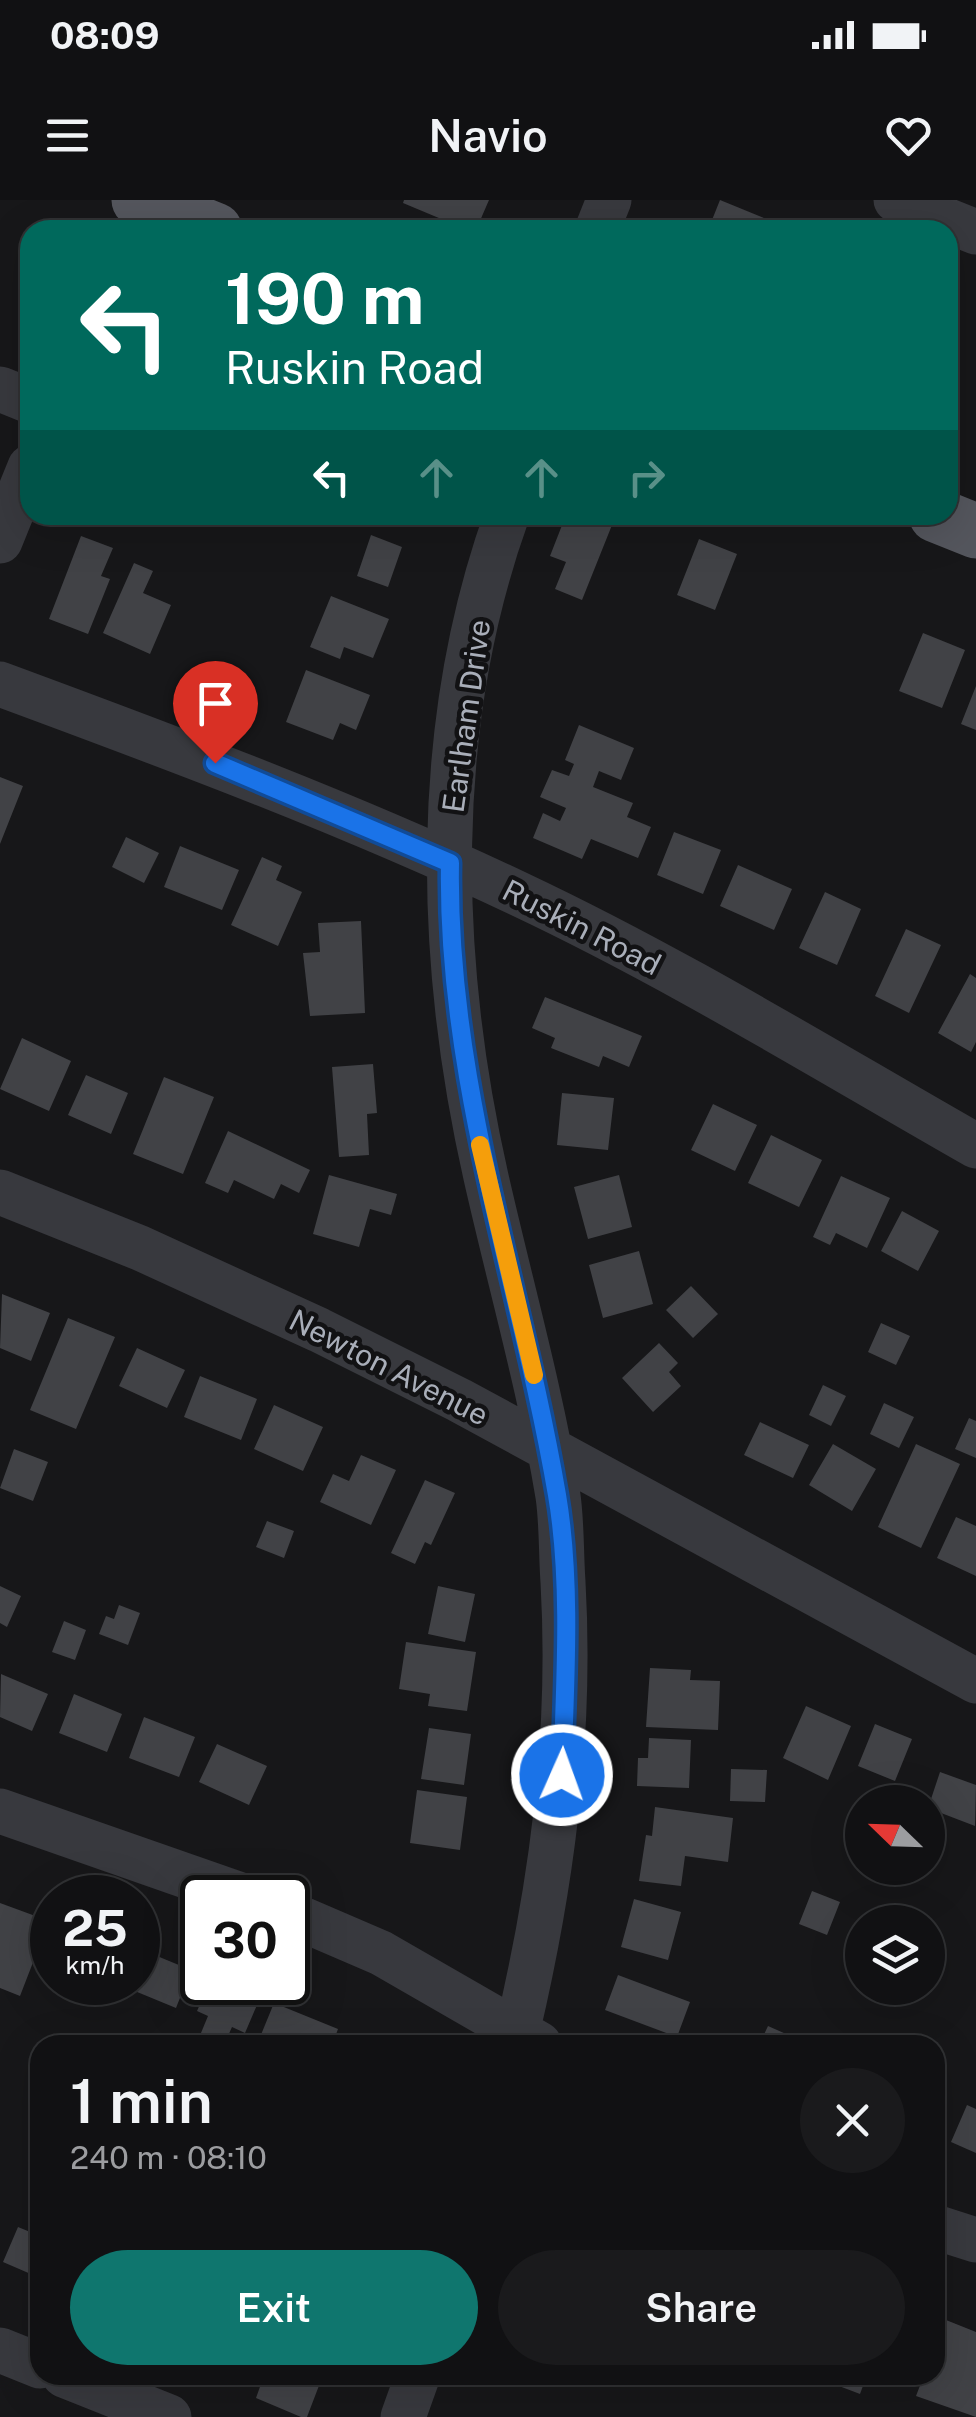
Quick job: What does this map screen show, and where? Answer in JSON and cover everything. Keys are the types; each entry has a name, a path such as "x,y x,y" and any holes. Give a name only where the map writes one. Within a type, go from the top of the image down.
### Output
{"main road":[{"path":"139,200 190,220"}],"street":[{"path":"896,200 946,220"},
{"path":"0,541 20,492"},
{"name":"Earlham Drive","path":"504,525 481,606 466,681 451,804 451,958 464,1065 485,1174 558,1500 566,1644 562,1775 525,2035"},
{"name":"Ruskin Road","path":"0,684 302,797 450,863 668,970 976,1146"},
{"name":"Newton Avenue","path":"0,1192 140,1248 318,1330 548,1449 976,1681"},
{"path":"0,1811 183,1875"},
{"path":"310,1922 381,1953 516,2035"},
{"path":"945,2230 976,2240"},
{"path":"0,2350 30,2362"},
{"path":"89,2385 170,2417"},
{"path":"404,2417 415,2385"}],"building":[{"path":"489,200 480,220 444,220 403,203"},
{"path":"720,200 764,218 763,220 712,220"},
{"path":"562,525 612,525 582,600 555,589 566,562 550,556"},
{"path":"371,535 402,547 388,587 357,576"},
{"path":"81,536 113,548 101,576 110,579 88,634 49,619"},
{"path":"699,539 737,554 715,610 677,595"},
{"path":"134,563 153,571 143,593 171,605 150,654 103,633"},
{"path":"331,596 389,619 373,658 344,647 340,659 310,647"},
{"path":"923,633 965,650 942,708 899,691"},
{"path":"306,670 370,695 356,730 340,723 333,740 286,722"},
{"path":"976,686 976,730 961,724"},
{"path":"579,725 634,748 621,780 599,771 593,787 633,803 627,817 651,827 638,858 591,839 582,859 533,838 543,813 560,821 566,808 540,797 552,770 569,776 574,764 565,760"},
{"path":"0,777 23,786 0,844"},
{"path":"674,832 721,850 703,894 657,875"},
{"path":"126,837 159,853 144,883 112,867"},
{"path":"180,846 239,870 222,910 164,887"},
{"path":"262,857 282,866 276,880 302,892 278,946 231,925"},
{"path":"738,865 792,889 774,930 720,906"},
{"path":"825,892 861,909 837,965 799,948"},
{"path":"361,921 365,1013 310,1016 303,953 320,952 318,923"},
{"path":"906,929 941,945 909,1013 875,996"},
{"path":"970,974 976,978 976,1042 971,1052 938,1033"},
{"path":"545,997 642,1036 629,1067 603,1056 599,1067 551,1048 555,1038 532,1028"},
{"path":"22,1038 71,1061 49,1111 0,1089"},
{"path":"373,1064 377,1113 367,1114 369,1155 339,1157 332,1067"},
{"path":"86,1075 128,1093 111,1134 68,1115"},
{"path":"164,1077 214,1097 183,1174 133,1154"},
{"path":"562,1093 614,1098 608,1150 557,1145"},
{"path":"713,1104 757,1125 735,1171 691,1150"},
{"path":"228,1131 310,1170 299,1193 281,1184 274,1199 234,1180 228,1193 205,1183"},
{"path":"771,1135 822,1160 799,1207 748,1183"},
{"path":"329,1175 397,1194 391,1215 370,1209 359,1247 313,1234"},
{"path":"619,1175 632,1227 588,1239 574,1187"},
{"path":"841,1176 890,1198 867,1248 836,1233 830,1245 813,1237"},
{"path":"902,1211 939,1231 918,1271 881,1251"},
{"path":"639,1251 653,1304 603,1318 589,1265"},
{"path":"691,1286 718,1314 693,1338 666,1310"},
{"path":"2,1294 50,1313 31,1361 0,1348"},
{"path":"68,1318 115,1337 76,1429 30,1410"},
{"path":"881,1323 910,1336 896,1365 868,1352"},
{"path":"659,1343 678,1363 669,1372 681,1386 653,1412 622,1378"},
{"path":"137,1348 185,1370 167,1408 119,1386"},
{"path":"200,1376 257,1399 241,1440 184,1417"},
{"path":"823,1385 846,1396 831,1426 809,1415"},
{"path":"884,1403 914,1417 899,1448 870,1434"},
{"path":"274,1405 323,1427 303,1471 254,1449"},
{"path":"969,1418 976,1421 976,1458 955,1449"},
{"path":"760,1422 809,1445 793,1478 744,1455"},
{"path":"833,1444 876,1469 852,1511 809,1485"},
{"path":"916,1444 960,1464 921,1548 878,1527"},
{"path":"14,1449 48,1462 33,1501 0,1488"},
{"path":"361,1455 396,1470 371,1525 320,1502 333,1474 349,1481"},
{"path":"425,1480 455,1493 431,1545 425,1542 415,1564 391,1553"},
{"path":"956,1517 976,1526 976,1576 937,1558"},
{"path":"267,1521 294,1531 284,1558 256,1547"},
{"path":"0,1586 21,1596 7,1627 0,1623"},
{"path":"438,1586 475,1594 465,1642 428,1634"},
{"path":"119,1605 140,1613 128,1645 99,1634 106,1616 114,1619"},
{"path":"64,1621 86,1630 75,1660 52,1652"},
{"path":"406,1642 476,1652 467,1711 428,1706 430,1694 399,1689"},
{"path":"650,1668 691,1670 690,1680 720,1681 718,1730 646,1727"},
{"path":"1,1674 48,1694 32,1731 0,1717"},
{"path":"74,1694 122,1714 107,1752 59,1733"},
{"path":"806,1706 851,1726 828,1780 783,1758"},
{"path":"144,1717 195,1737 179,1777 129,1758"},
{"path":"875,1724 912,1739 895,1781 858,1766"},
{"path":"429,1728 471,1734 464,1785 421,1779"},
{"path":"649,1738 691,1740 689,1788 637,1786 638,1758 648,1758"},
{"path":"217,1744 267,1766 249,1805 199,1782"},
{"path":"731,1769 767,1770 765,1802 730,1801"},
{"path":"940,1772 976,1785 975,1826 945,1815 945,1785 936,1785"},
{"path":"417,1790 467,1797 460,1850 410,1843"},
{"path":"655,1807 733,1818 728,1862 685,1856 681,1886 639,1881 646,1835 652,1836"},
{"path":"812,1891 840,1902 827,1935 799,1924"},
{"path":"634,1899 681,1912 668,1960 621,1947"},
{"path":"0,1903 30,1914 30,1970 20,1996 0,1988"},
{"path":"160,1957 180,1965 180,1998 176,2008 160,2001"},
{"path":"618,1975 690,2002 678,2035 605,2010"},
{"path":"200,2005 257,2005 245,2033 232,2027 228,2035 200,2035 208,2016 197,2011"},
{"path":"273,2005 279,2005 338,2029 336,2035 261,2035"},
{"path":"768,2026 788,2035 764,2035"},
{"path":"967,2105 976,2109 976,2153 951,2142"},
{"path":"18,2227 30,2232 30,2274 3,2262"},
{"path":"945,2323 976,2332 976,2417 916,2396 920,2385 945,2385"},
{"path":"261,2385 319,2385 307,2417 256,2398"},
{"path":"839,2385 863,2385 860,2394"}],"slow traffic":[{"path":"480,1145 534,1375"}],"route":[{"path":"215,763 450,863 451,958 464,1065 558,1500 566,1644 562,1775"}]}
